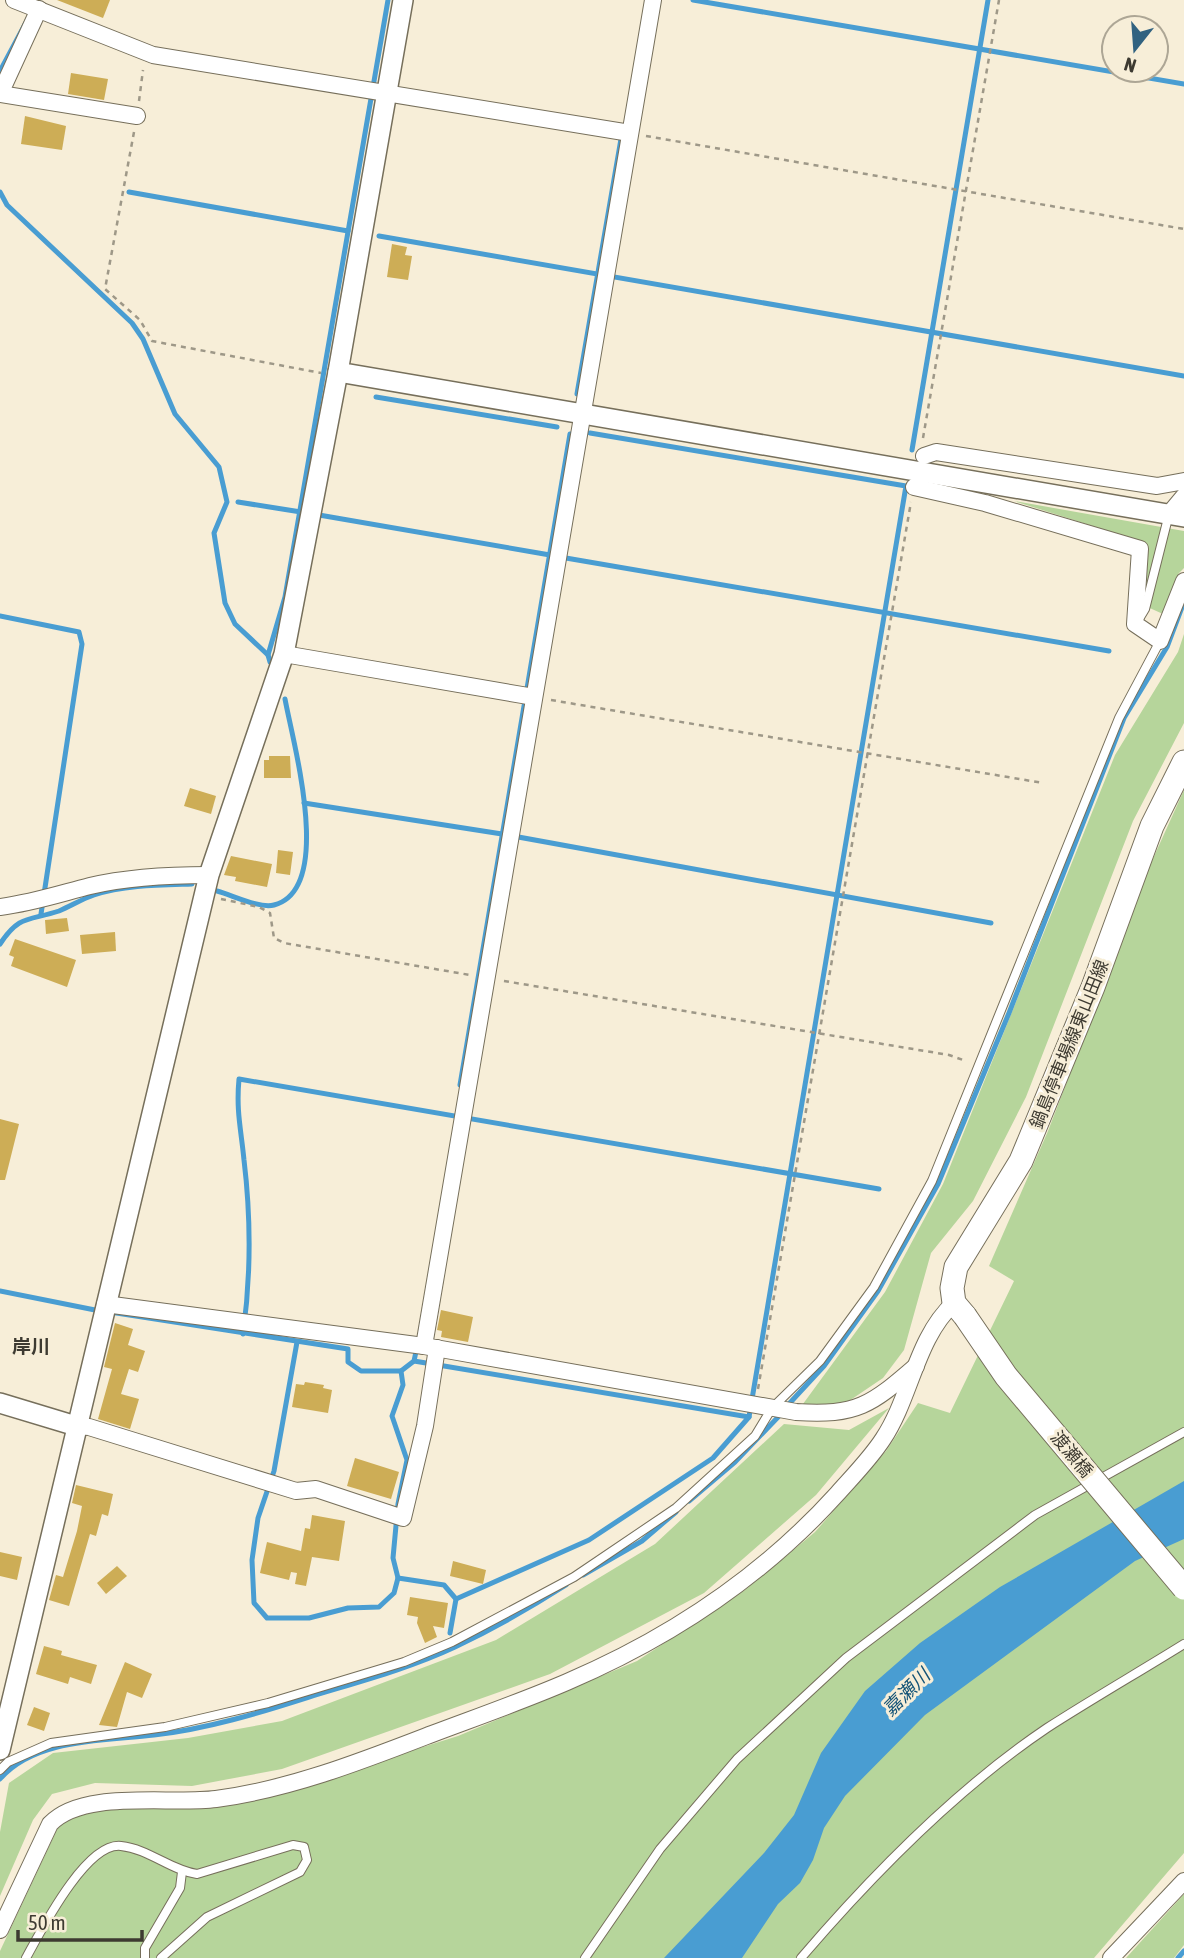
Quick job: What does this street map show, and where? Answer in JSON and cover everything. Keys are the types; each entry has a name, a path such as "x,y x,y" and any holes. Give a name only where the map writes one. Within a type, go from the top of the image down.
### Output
{"main road":[{"name":"鍋島停車場線東山田線","path":"960,1310 952,1288 956,1267 1021,1161 1093,987 1152,826 1184,762"},
{"name":"渡瀬橋","path":"960,1310 1006,1376 1184,1588"}],"street":[{"path":"0,1750 6,1692 76,1426 204,895 284,654 328,373 377,92 403,0"},
{"path":"0,1403 76,1426 89,1427 296,1491 316,1489 398,1517 425,1426 428,1353 463,1118 479,976 509,835 528,696 557,557 605,275 623,132 653,0"},
{"path":"137,116 0,94 27,5 147,53 623,132"},
{"path":"328,373 1176,515 1184,496"},
{"path":"924,456 936,453 1157,486 1184,481"},
{"path":"914,487 985,503 1140,549 1135,624 1160,641 1184,581"},
{"path":"284,654 528,696"},
{"path":"0,907 34,903 90,886 149,877 209,876"},
{"path":"0,1930 45,1834 61,1813 95,1803 213,1799 308,1780 566,1683 689,1620 758,1572 808,1527 882,1441 900,1411 916,1366 938,1323 960,1310"},
{"path":"104,1311 246,1322 796,1412 840,1413 859,1408 885,1393 916,1366"},
{"path":"1111,1958 1184,1881"}],"lane":[{"path":"1135,624 1145,609 1176,515"},
{"path":"0,1770 8,1762 51,1743 165,1727 268,1703 404,1662 452,1642 573,1577 676,1508 755,1436 772,1408 820,1362 874,1287 932,1181 976,1065 1119,718 1160,641"},
{"path":"585,1958 660,1849 737,1759 846,1658 1035,1515 1184,1432"},
{"path":"801,1958 843,1909 960,1795 1046,1729 1184,1644"},
{"path":"26,1958 62,1893 105,1848 120,1846 154,1856 182,1872 197,1874 293,1845 304,1847 307,1860 300,1871 207,1917 161,1958"},
{"path":"145,1958 145,1948 180,1888 182,1872"}],"path":[{"path":"924,456 921,447 999,0"},
{"path":"147,53 105,289 140,320 152,341 328,373"},
{"path":"623,132 1184,229"},
{"path":"751,1403 820,1034 914,487"},
{"path":"528,696 867,756 1043,783"},
{"path":"204,895 259,907 270,913 274,938 284,943 949,1055 976,1065"}],"green space":[{"path":"1014,501 1184,531 1184,568 1179,573 1163,614 1143,605 1143,542"},
{"path":"1184,634 1184,723 1133,821 1026,1097 973,1201 931,1253 904,1350 883,1378 846,1403 800,1408 885,1292 943,1184 1115,755 1178,652"},
{"path":"1184,790 1184,1853 1094,1958 0,1958 0,1951 61,1821 84,1810 276,1793 458,1736 637,1661 745,1590 815,1532 886,1451 918,1403 950,1413 1014,1281 989,1266 1048,1131 1151,863"},
{"path":"889,1408 816,1495 704,1593 550,1674 282,1769 192,1786 95,1783 52,1794 33,1820 0,1896 0,1832 9,1783 53,1753 188,1738 282,1721 496,1640 655,1544 784,1424 849,1430"},
{"path":"1184,1894 1184,1945 1174,1958 1126,1958"}],"water":[{"name":"嘉瀬川","path":"1184,1481 1184,1539 1135,1561 925,1715 845,1796 824,1828 813,1860 800,1883 778,1904 742,1958 664,1958 764,1853 794,1815 821,1753 865,1691 920,1643 1000,1587"}],"building":[{"path":"57,0 110,0 103,18"},
{"path":"71,73 108,79 104,100 68,94"},
{"path":"25,116 66,126 62,150 21,144"},
{"path":"392,244 407,247 405,255 412,256 408,280 387,277"},
{"path":"269,756 290,756 291,778 264,778 264,760 269,760"},
{"path":"190,788 216,796 211,814 184,806"},
{"path":"278,850 293,852 290,875 276,873"},
{"path":"231,856 272,864 267,887 235,881 236,877 224,875"},
{"path":"67,918 69,931 46,934 45,920"},
{"path":"115,932 116,951 82,954 80,935"},
{"path":"15,939 76,960 67,987 11,966 14,957 9,955"},
{"path":"0,1119 19,1124 5,1180 0,1180"},
{"path":"441,1310 473,1317 468,1342 441,1337 442,1331 437,1330"},
{"path":"115,1323 133,1329 128,1345 145,1351 138,1372 129,1369 121,1394 139,1399 130,1429 98,1419 112,1369 104,1367"},
{"path":"305,1382 324,1385 323,1388 332,1390 328,1413 292,1407 296,1384 304,1385"},
{"path":"355,1458 399,1472 391,1499 347,1486"},
{"path":"76,1485 113,1494 108,1516 102,1514 96,1536 90,1534 69,1606 49,1600 56,1575 63,1577 77,1531 82,1506 72,1503"},
{"path":"312,1515 345,1521 339,1561 312,1557 306,1586 295,1584 297,1573 291,1572 289,1580 260,1573 267,1542 301,1551 305,1528 310,1529"},
{"path":"0,1552 22,1557 17,1580 0,1576"},
{"path":"453,1561 486,1570 483,1584 450,1576"},
{"path":"117,1566 127,1576 106,1594 97,1583"},
{"path":"410,1597 448,1603 444,1628 433,1626 437,1637 425,1643 417,1623 418,1617 407,1615"},
{"path":"44,1646 62,1651 61,1655 97,1665 91,1684 70,1677 68,1684 36,1674"},
{"path":"125,1662 152,1674 142,1698 127,1692 117,1727 99,1725"},
{"path":"34,1707 50,1713 44,1731 27,1725"}],"waterway":[{"path":"0,71 38,0"},
{"path":"268,655 285,597 388,0"},
{"path":"693,0 1184,84"},
{"path":"912,450 988,0"},
{"path":"577,394 621,139"},
{"path":"0,192 7,205 132,323 143,339 175,414 219,467 227,502 214,533 225,603 235,624 268,655 270,662"},
{"path":"129,192 348,231"},
{"path":"379,236 1184,376"},
{"path":"376,397 557,427"},
{"path":"414,1361 749,1417 906,486 590,433"},
{"path":"460,1085 570,434"},
{"path":"238,502 301,512"},
{"path":"319,515 550,555"},
{"path":"560,557 1109,651"},
{"path":"787,1406 824,1366 878,1291 938,1184 1009,1013 1124,718 1167,647 1184,602"},
{"path":"0,616 79,632 82,644 41,914"},
{"path":"217,891 254,903 274,905 292,893 303,872 305,813 285,699"},
{"path":"304,803 502,834 991,923"},
{"path":"0,944 20,923 59,911 94,895 130,887 192,884"},
{"path":"243,1334 248,1290 249,1225 238,1111 239,1079 879,1189"},
{"path":"0,1291 100,1311"},
{"path":"110,1312 348,1349 348,1362 361,1371 401,1371"},
{"path":"297,1342 274,1471 258,1518 252,1560 254,1603 267,1618 309,1618 348,1608 379,1607 394,1593 398,1578"},
{"path":"417,1347 414,1361 401,1371 403,1385 392,1416 407,1460 398,1504 393,1558 398,1578 444,1585 456,1599 450,1633"},
{"path":"689,1501 735,1462 781,1414"},
{"path":"456,1599 589,1540 713,1458 749,1417"},
{"path":"583,1575 642,1541 676,1512"},
{"path":"0,1779 15,1766 51,1749 213,1725 401,1669 469,1640 566,1585"},
{"path":"1178,1958 1184,1951"}],"district":[{"name":"岸川","path":"31,1346"}]}
